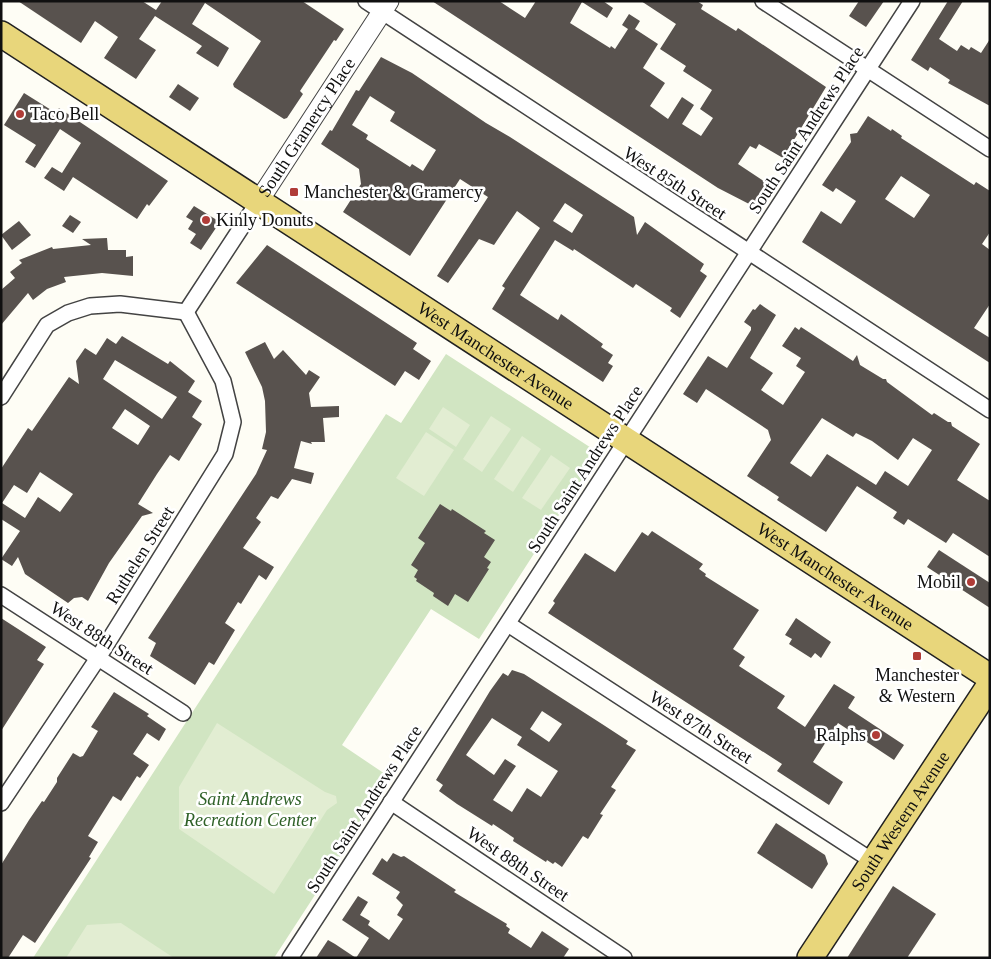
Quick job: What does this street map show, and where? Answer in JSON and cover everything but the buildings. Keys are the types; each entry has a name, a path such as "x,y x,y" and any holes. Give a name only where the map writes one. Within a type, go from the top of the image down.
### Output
{"main road":[{"name":"West Manchester Avenue","path":"1,34 627,439 990,677"},
{"name":"South Western Avenue","path":"810,958 990,685"}],"street":[{"path":"763,1 990,148"},
{"name":"South Saint Andrews Place","path":"290,958 912,1"},
{"name":"South Gramercy Place","path":"186,312 258,202 379,5"},
{"name":"West 85th Street","path":"379,5 748,252 990,410"},
{"path":"1,397 47,325 68,313 90,306 120,304 186,312"},
{"name":"Ruthelen Street","path":"1,803 98,658 225,454 233,422 223,381 186,312"},
{"name":"West 88th Street","path":"1,595 183,713"},
{"name":"West 87th Street","path":"508,624 874,862"},
{"name":"West 88th Street","path":"391,802 624,958"}],"green space":[{"name":"Saint Andrews Recreation Center","path":"446,354 599,453 479,639 431,609 342,745 391,778 274,958 33,958 386,414 401,423"},
{"path":"443,407 470,425 456,447 429,429"},
{"path":"491,416 511,429 482,472 463,459"},
{"path":"426,432 454,450 424,496 396,478"},
{"path":"522,436 541,449 513,492 494,479"},
{"path":"551,455 570,468 541,510 522,498"},
{"path":"217,723 325,792 336,796 337,803 327,810 274,894 179,829 179,787"},
{"path":"121,923 174,958 66,958 87,925"}],"place":[{"name":"Taco Bell","path":"20,114"},
{"name":"Manchester & Gramercy","path":"294,192"},
{"name":"Kinly Donuts","path":"206,220"},
{"name":"Mobil","path":"971,582"},
{"name":"Manchester & Western","path":"917,656"},
{"name":"Ralphs","path":"876,735"}]}
